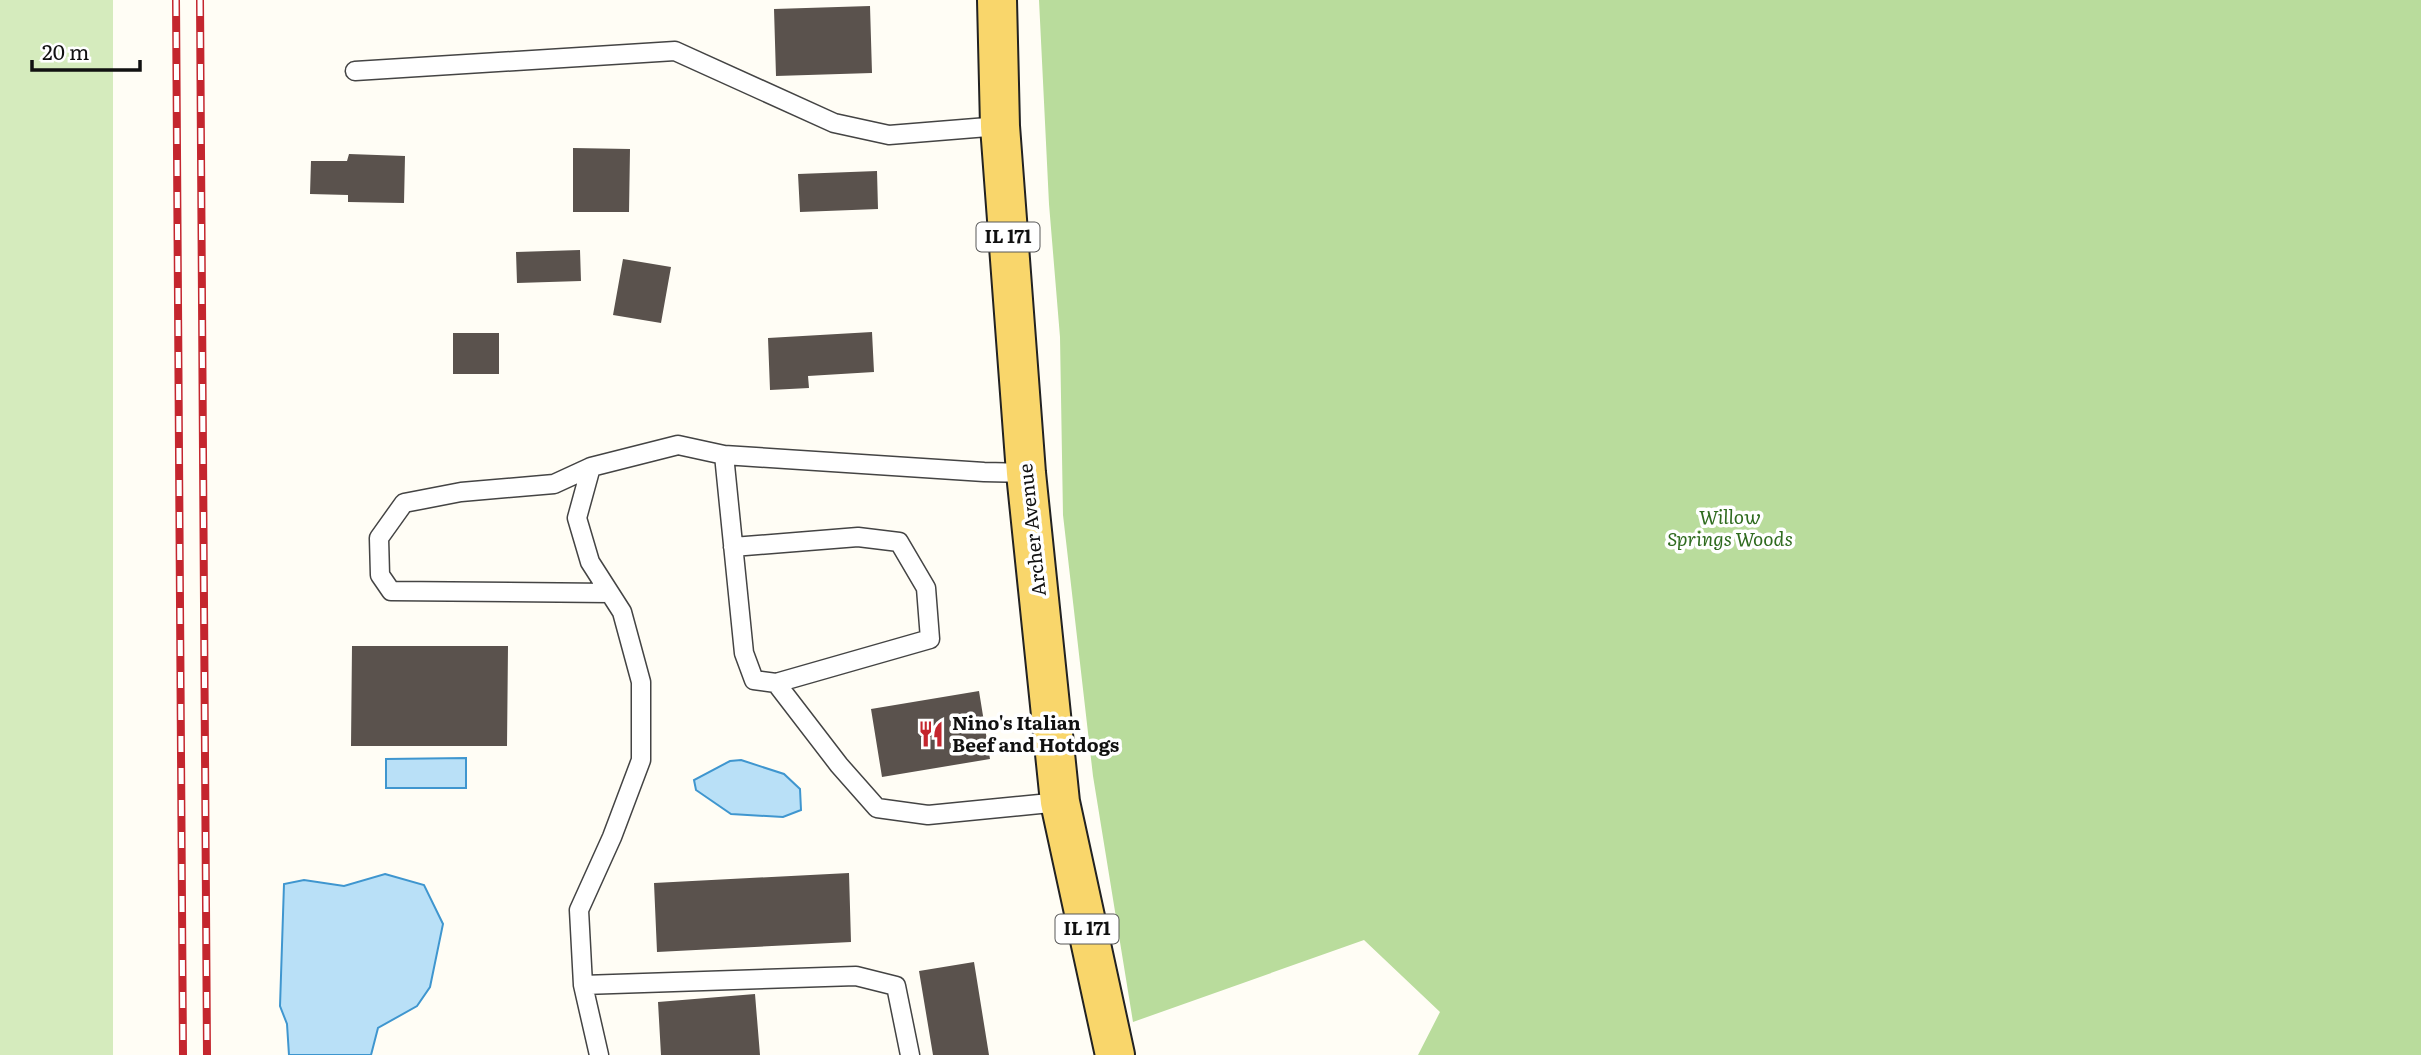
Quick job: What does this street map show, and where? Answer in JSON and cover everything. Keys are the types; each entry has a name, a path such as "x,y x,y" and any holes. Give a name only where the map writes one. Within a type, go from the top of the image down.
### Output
{"main road":[{"name":"Archer Avenue","path":"997,0 1000,126 1026,473 1060,802 1115,1055"}],"lane":[{"path":"355,71 675,51 834,123 889,135 1000,126"},
{"path":"610,593 391,591 380,575 379,537 404,503 461,492 554,484 591,467 678,445 724,455 1026,473"},
{"path":"724,455 733,547 744,653 754,680 776,683 930,639 926,588 899,542 858,537 733,547"},
{"path":"591,467 577,518 590,562 622,612 640,682 641,760 612,837 579,910 583,985 599,1055"},
{"path":"776,683 839,765 877,808 928,815 1060,802"},
{"path":"583,985 856,976 896,986 910,1055"}],"green space":[{"path":"0,0 113,0 113,1055 0,1055"},
{"name":"Willow Springs Woods","path":"1039,0 2421,0 2421,1055 1418,1055 1440,1012 1364,940 1133,1022 1093,776 1063,515 1060,337 1049,204"}],"water":[{"path":"466,758 466,788 386,788 386,759"},
{"path":"741,760 784,774 800,789 801,810 783,817 731,814 696,790 694,780 730,761"},
{"path":"385,874 424,885 443,924 430,987 417,1006 378,1028 371,1055 289,1055 287,1024 280,1006 284,884 304,880 344,886"}],"building":[{"path":"870,6 872,73 776,76 774,9"},
{"path":"573,148 630,149 629,212 573,212"},
{"path":"349,154 405,156 404,203 348,202 348,195 310,194 311,161 347,161"},
{"path":"877,171 878,209 800,212 798,174"},
{"path":"580,250 581,281 517,283 516,252"},
{"path":"623,259 671,267 661,323 613,315"},
{"path":"872,332 874,372 808,376 809,388 770,390 768,338"},
{"path":"453,333 499,333 499,374 453,374"},
{"path":"352,646 508,646 507,746 351,746"},
{"name":"Nino's Italian Beef and Hotdogs","path":"979,691 990,759 882,777 871,709"},
{"path":"849,873 851,942 657,952 654,883"},
{"path":"974,962 989,1055 933,1055 919,971"},
{"path":"755,994 760,1055 661,1055 658,1002"}],"railway":[{"path":"176,0 183,1055"},
{"path":"200,0 207,1055"}],"place":[{"name":"Nino's Italian Beef and Hotdogs","path":"931,734"}]}
